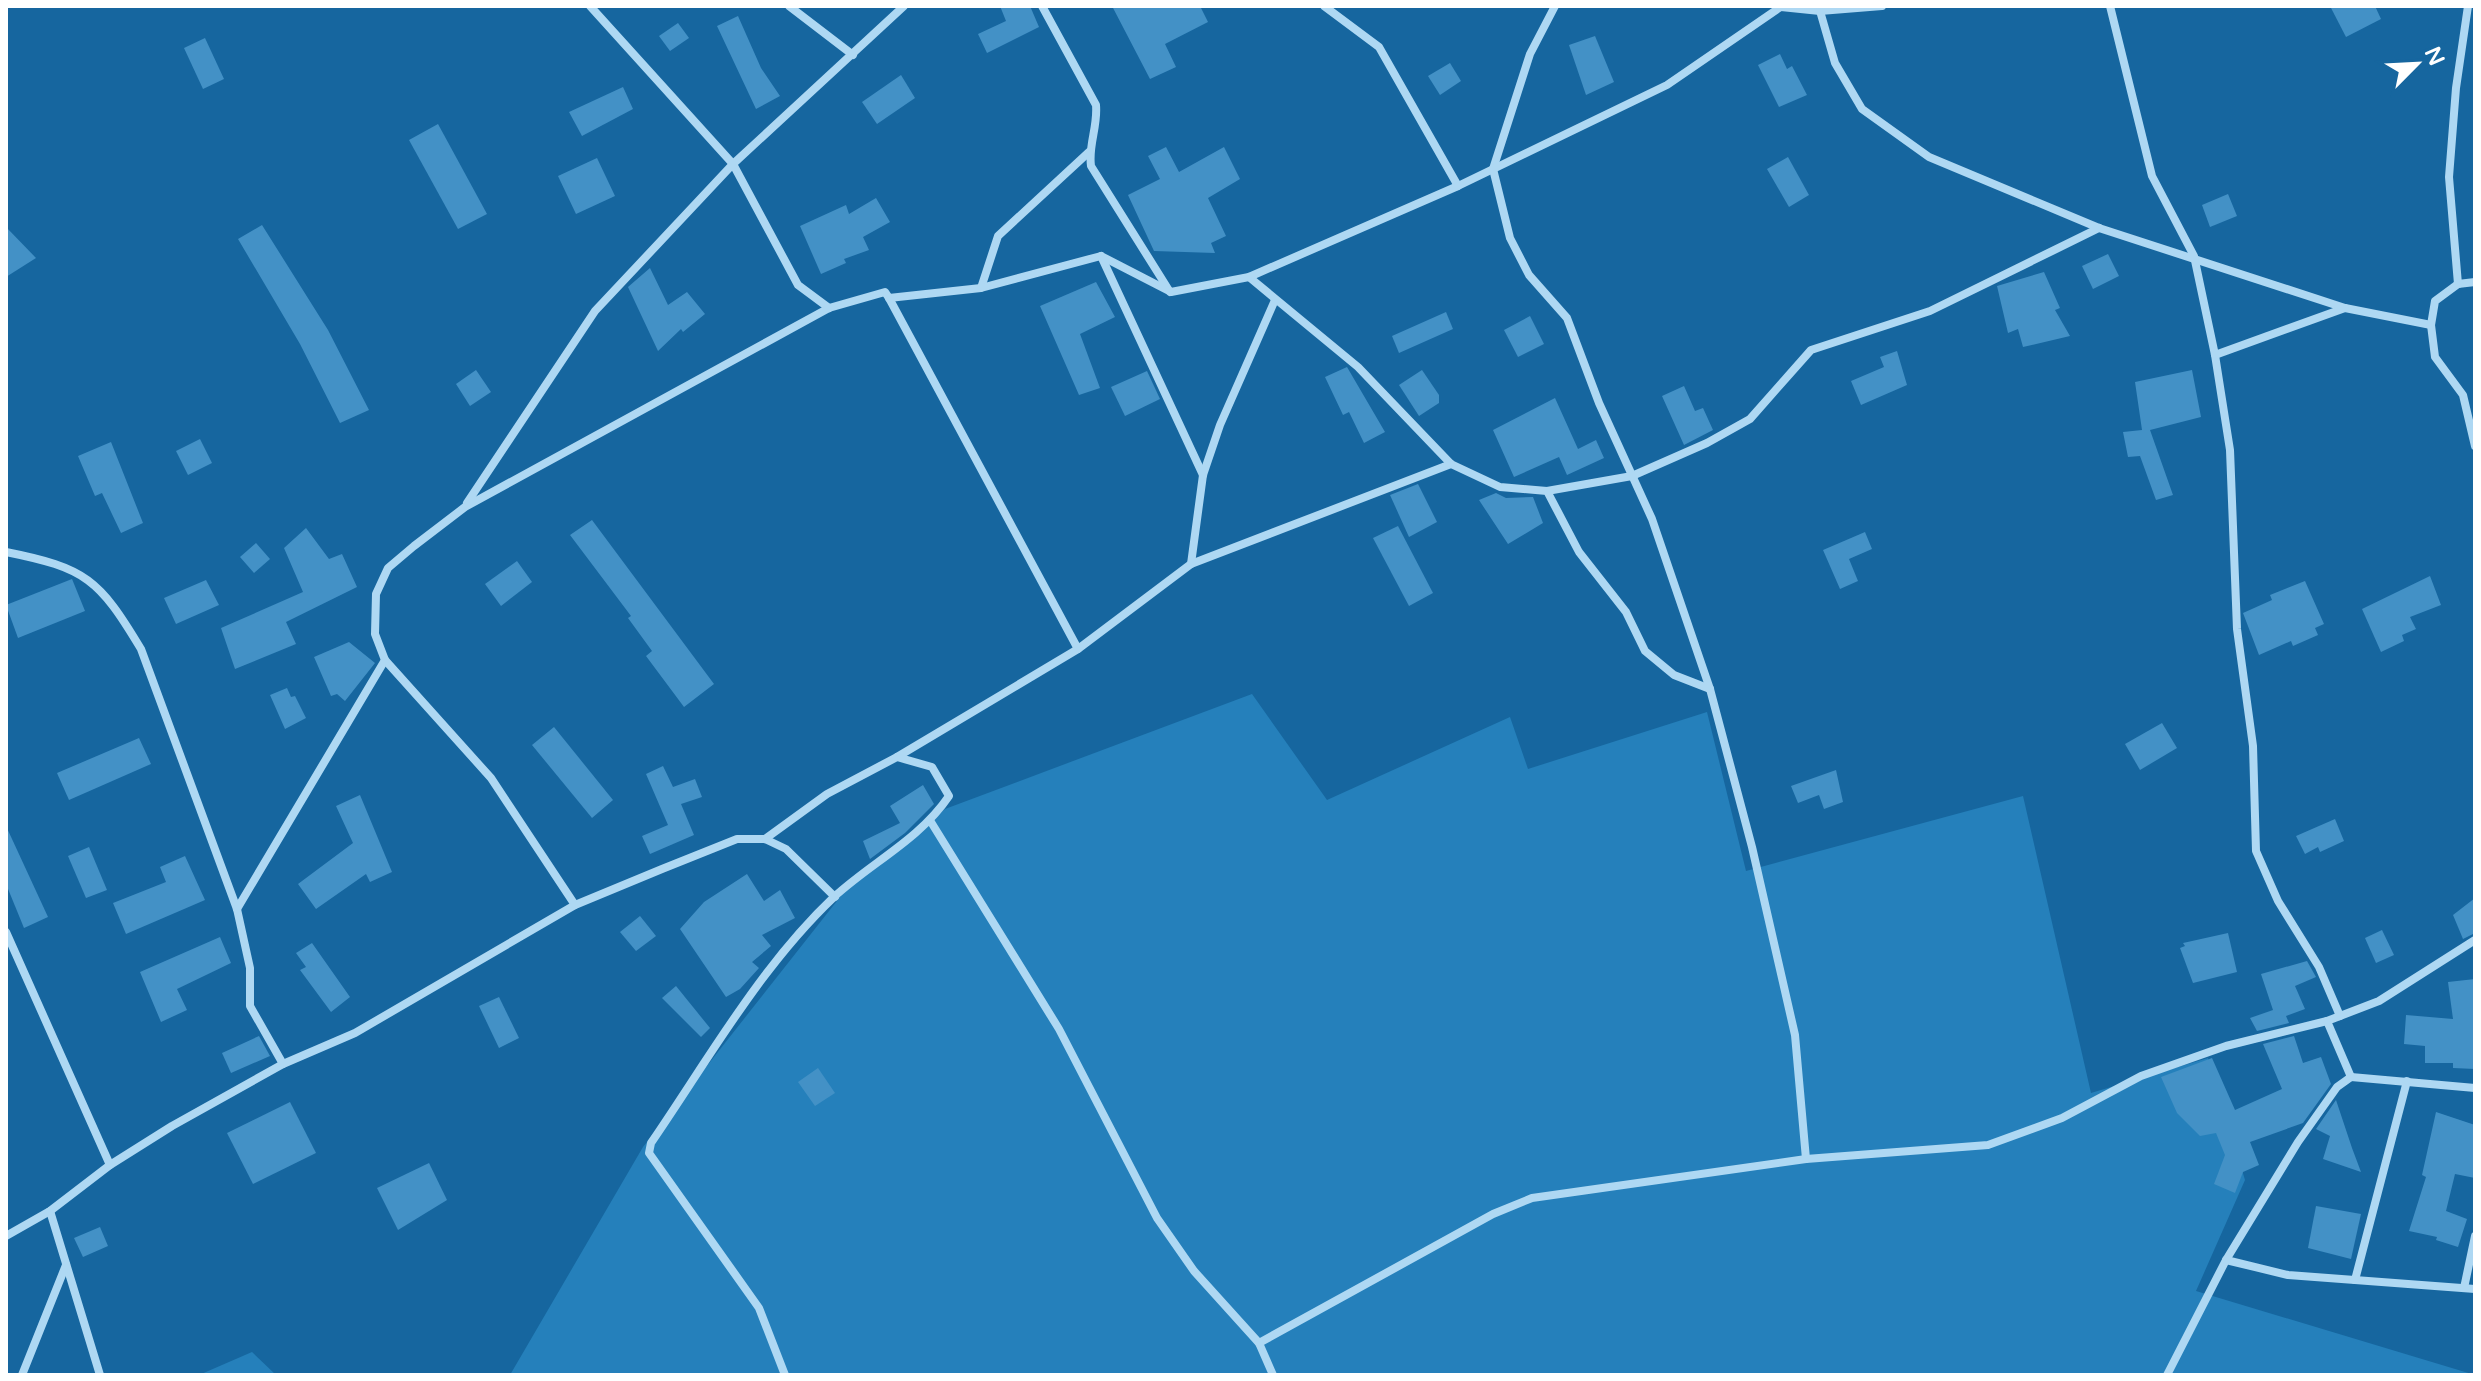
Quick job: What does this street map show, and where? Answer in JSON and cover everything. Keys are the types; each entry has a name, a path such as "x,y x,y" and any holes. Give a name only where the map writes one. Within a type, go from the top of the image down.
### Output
{"street":[{"path":"590,6 733,164 798,285 829,308"},
{"path":"789,6 853,55"},
{"path":"465,507 595,311 733,164 904,6"},
{"path":"1042,6 1096,105 1098,124 1089,152 1091,166 1171,292"},
{"path":"1324,6 1379,47 1458,186"},
{"path":"1555,6 1530,54 1493,169 1510,238 1529,275 1567,318 1652,519 1710,689 1752,847 1795,1035 1806,1159"},
{"path":"889,298 981,288 1101,256 1171,292 1249,277 1458,186 1667,85 1782,6 1820,11 1882,6"},
{"path":"2110,6 2152,176 2194,256 2215,355 2230,450 2237,629 2253,746 2256,851 2278,901 2319,967 2340,1016"},
{"path":"2458,284 2449,177 2456,88 2468,6"},
{"path":"1820,11 1835,63 1862,109 1929,157 2099,228 2194,256 2345,308 2431,325"},
{"path":"981,288 998,236 1089,152"},
{"path":"1249,277 1358,367 1451,464 1500,487 1547,491 1632,476 1707,443 1750,419 1811,350 1930,311 2099,228"},
{"path":"1101,256 1203,475"},
{"path":"2475,282 2458,284 2435,301 2431,325 2435,357 2463,395 2475,404"},
{"path":"575,905 491,778 385,660 375,634 376,594 388,568 465,507 829,308 885,292 1078,649"},
{"path":"1191,564 1203,475 1220,425 1275,300"},
{"path":"2215,355 2345,308"},
{"path":"2463,395 2475,446"},
{"path":"765,839 827,794 897,757 1078,649 1191,564 1451,464"},
{"path":"1547,491 1579,552 1626,612 1645,651 1674,675 1710,689"},
{"path":"6,552 60,563 94,584 118,610 141,649 237,909 250,968 250,1006 283,1064"},
{"path":"237,909 385,660"},
{"path":"785,1375 759,1308 649,1153 651,1143 776,960 835,897 931,822 949,796 932,767 897,757"},
{"path":"931,822 1059,1029 1157,1218 1194,1271 1259,1343 1273,1375"},
{"path":"6,1236 50,1211 110,1165 283,1064 355,1033 575,905 737,839 765,839 786,849 835,897"},
{"path":"6,932 110,1165"},
{"path":"1259,1343 1510,1205 1532,1198 1806,1159 1988,1145 2062,1118 2141,1076 2226,1046 2327,1021 2379,1001 2475,940"},
{"path":"2327,1021 2351,1077"},
{"path":"2167,1375 2226,1260 2298,1142 2337,1087 2351,1077 2475,1088"},
{"path":"2355,1280 2407,1081"},
{"path":"50,1211 100,1375"},
{"path":"2464,1288 2475,1236"},
{"path":"2226,1260 2288,1275 2475,1289"},
{"path":"22,1375 67,1264"}],"shaded area":[{"path":"1252,694 1327,800 1510,717 1528,769 1707,712 1746,871 2023,796 2091,1093 2208,1058 2245,1180 2196,1291 2475,1375 510,1375 643,1147 844,892 945,809"},
{"path":"252,1352 276,1375 199,1375"}],"building":[{"path":"1000,6 1030,6 1039,27 987,53 978,34 1006,21"},
{"path":"1112,6 1200,6 1208,22 1165,44 1176,67 1150,79"},
{"path":"2330,6 2375,6 2381,19 2346,37"},
{"path":"738,16 761,68 780,96 756,109 717,26"},
{"path":"678,23 689,38 670,51 659,36"},
{"path":"1595,36 1614,82 1586,95 1569,45"},
{"path":"205,38 224,79 203,89 184,48"},
{"path":"1780,54 1787,69 1792,66 1807,95 1779,107 1758,65"},
{"path":"1450,63 1461,81 1440,95 1428,76"},
{"path":"901,75 915,98 877,124 862,102"},
{"path":"623,87 633,109 582,136 569,112"},
{"path":"438,124 487,214 458,229 409,140"},
{"path":"1166,147 1179,172 1224,147 1240,179 1208,198 1226,236 1211,243 1215,253 1154,251 1128,195 1160,179 1148,156"},
{"path":"1788,157 1809,195 1789,207 1767,169"},
{"path":"597,158 615,196 576,214 558,176"},
{"path":"2228,194 2237,216 2210,227 2202,205"},
{"path":"876,198 890,222 863,237 869,250 844,259 846,263 821,274 800,226 846,205 849,214"},
{"path":"262,225 328,330 369,410 340,423 300,344 238,239"},
{"path":"6,227 36,258 6,277"},
{"path":"2108,254 2119,276 2093,289 2082,266"},
{"path":"650,268 668,305 687,292 705,314 683,332 681,329 658,351 628,287"},
{"path":"2044,272 2060,308 2055,310 2070,336 2023,347 2018,329 2008,333 1997,286"},
{"path":"1096,282 1115,317 1080,334 1100,388 1079,395 1040,306"},
{"path":"1446,312 1453,329 1399,353 1392,336"},
{"path":"1530,316 1544,344 1518,357 1504,330"},
{"path":"1897,351 1907,385 1861,405 1851,381 1884,367 1880,357"},
{"path":"1347,367 1385,432 1364,443 1349,412 1343,415 1325,377"},
{"path":"476,370 491,392 470,406 456,384"},
{"path":"1422,370 1439,395 1439,403 1419,416 1399,385"},
{"path":"2192,370 2201,417 2150,430 2173,495 2156,500 2140,456 2128,457 2123,432 2142,430 2135,382"},
{"path":"1147,371 1160,399 1125,416 1111,387"},
{"path":"1684,386 1695,411 1703,408 1713,430 1684,445 1662,396"},
{"path":"1555,398 1578,449 1596,440 1604,458 1567,475 1559,457 1514,477 1493,430"},
{"path":"200,439 212,463 188,475 176,451"},
{"path":"111,442 143,523 121,533 102,493 95,496 78,456"},
{"path":"1418,484 1437,522 1409,537 1390,495"},
{"path":"1496,493 1506,498 1533,497 1543,523 1508,544 1479,500"},
{"path":"592,520 714,684 684,707 646,656 652,651 628,618 631,616 570,535"},
{"path":"1398,526 1433,593 1409,606 1373,538"},
{"path":"306,528 329,559 342,554 357,587 286,622 296,644 235,669 221,628 303,592 284,548"},
{"path":"1865,532 1872,549 1849,559 1858,581 1840,589 1823,550"},
{"path":"256,543 270,559 254,573 240,557"},
{"path":"517,561 532,582 501,606 485,584"},
{"path":"2430,576 2441,605 2410,617 2416,629 2402,635 2404,641 2381,652 2362,609"},
{"path":"72,579 85,611 18,638 6,605"},
{"path":"206,580 219,605 176,624 164,598"},
{"path":"2305,581 2324,624 2315,628 2318,635 2293,646 2291,641 2259,655 2243,613 2272,600 2270,595"},
{"path":"349,642 375,663 345,701 337,694 331,696 314,657"},
{"path":"287,688 291,697 295,696 306,718 285,729 270,695"},
{"path":"2162,723 2177,748 2140,770 2125,744"},
{"path":"554,727 613,800 592,818 532,745"},
{"path":"139,738 151,764 69,800 57,773"},
{"path":"663,766 673,787 695,779 702,797 681,804 694,835 650,854 642,836 668,825 646,774"},
{"path":"1836,770 1843,802 1824,809 1819,795 1798,803 1791,786"},
{"path":"923,785 934,804 905,833 870,859 863,841 900,823 890,806"},
{"path":"360,795 392,872 370,882 366,874 316,909 298,884 353,843 336,806"},
{"path":"2335,819 2344,841 2320,852 2318,847 2305,854 2296,836"},
{"path":"6,826 48,917 24,928 6,884"},
{"path":"89,847 107,890 86,898 68,856"},
{"path":"185,856 205,900 126,934 113,903 166,882 160,867"},
{"path":"747,874 764,901 780,890 795,918 762,935 771,946 752,962 759,968 740,989 726,997 680,929 704,902"},
{"path":"2475,898 2475,933 2463,939 2453,915"},
{"path":"640,916 656,936 636,951 620,932"},
{"path":"2382,930 2394,955 2376,963 2365,938"},
{"path":"2228,933 2237,972 2193,983 2180,948 2185,946 2183,943"},
{"path":"220,937 231,963 177,989 187,1010 161,1022 140,972"},
{"path":"312,943 350,997 331,1012 300,970 306,967 296,953"},
{"path":"2307,961 2316,977 2295,986 2305,1009 2286,1016 2289,1023 2257,1031 2250,1018 2273,1010 2261,974"},
{"path":"2475,979 2475,1069 2453,1068 2453,1063 2425,1063 2425,1046 2404,1044 2406,1015 2453,1019 2448,982"},
{"path":"676,986 710,1028 701,1037 662,998"},
{"path":"499,997 519,1038 499,1048 479,1006"},
{"path":"259,1036 270,1056 231,1073 222,1053"},
{"path":"2294,1036 2303,1063 2321,1057 2331,1084 2303,1123 2250,1142 2259,1165 2243,1172 2235,1193 2214,1184 2225,1155 2216,1133 2200,1136 2177,1113 2161,1077 2212,1058 2235,1110 2282,1089 2263,1044"},
{"path":"818,1068 835,1093 815,1106 798,1082"},
{"path":"2336,1100 2361,1172 2323,1159 2330,1136 2316,1129"},
{"path":"290,1102 316,1153 253,1184 227,1133"},
{"path":"2436,1112 2475,1125 2475,1178 2455,1174 2446,1211 2467,1219 2458,1247 2436,1240 2437,1237 2409,1231 2426,1177 2422,1175"},
{"path":"429,1163 447,1200 398,1230 377,1188"},
{"path":"2316,1206 2361,1214 2351,1259 2308,1248"},
{"path":"100,1227 108,1246 83,1257 74,1238"}]}
